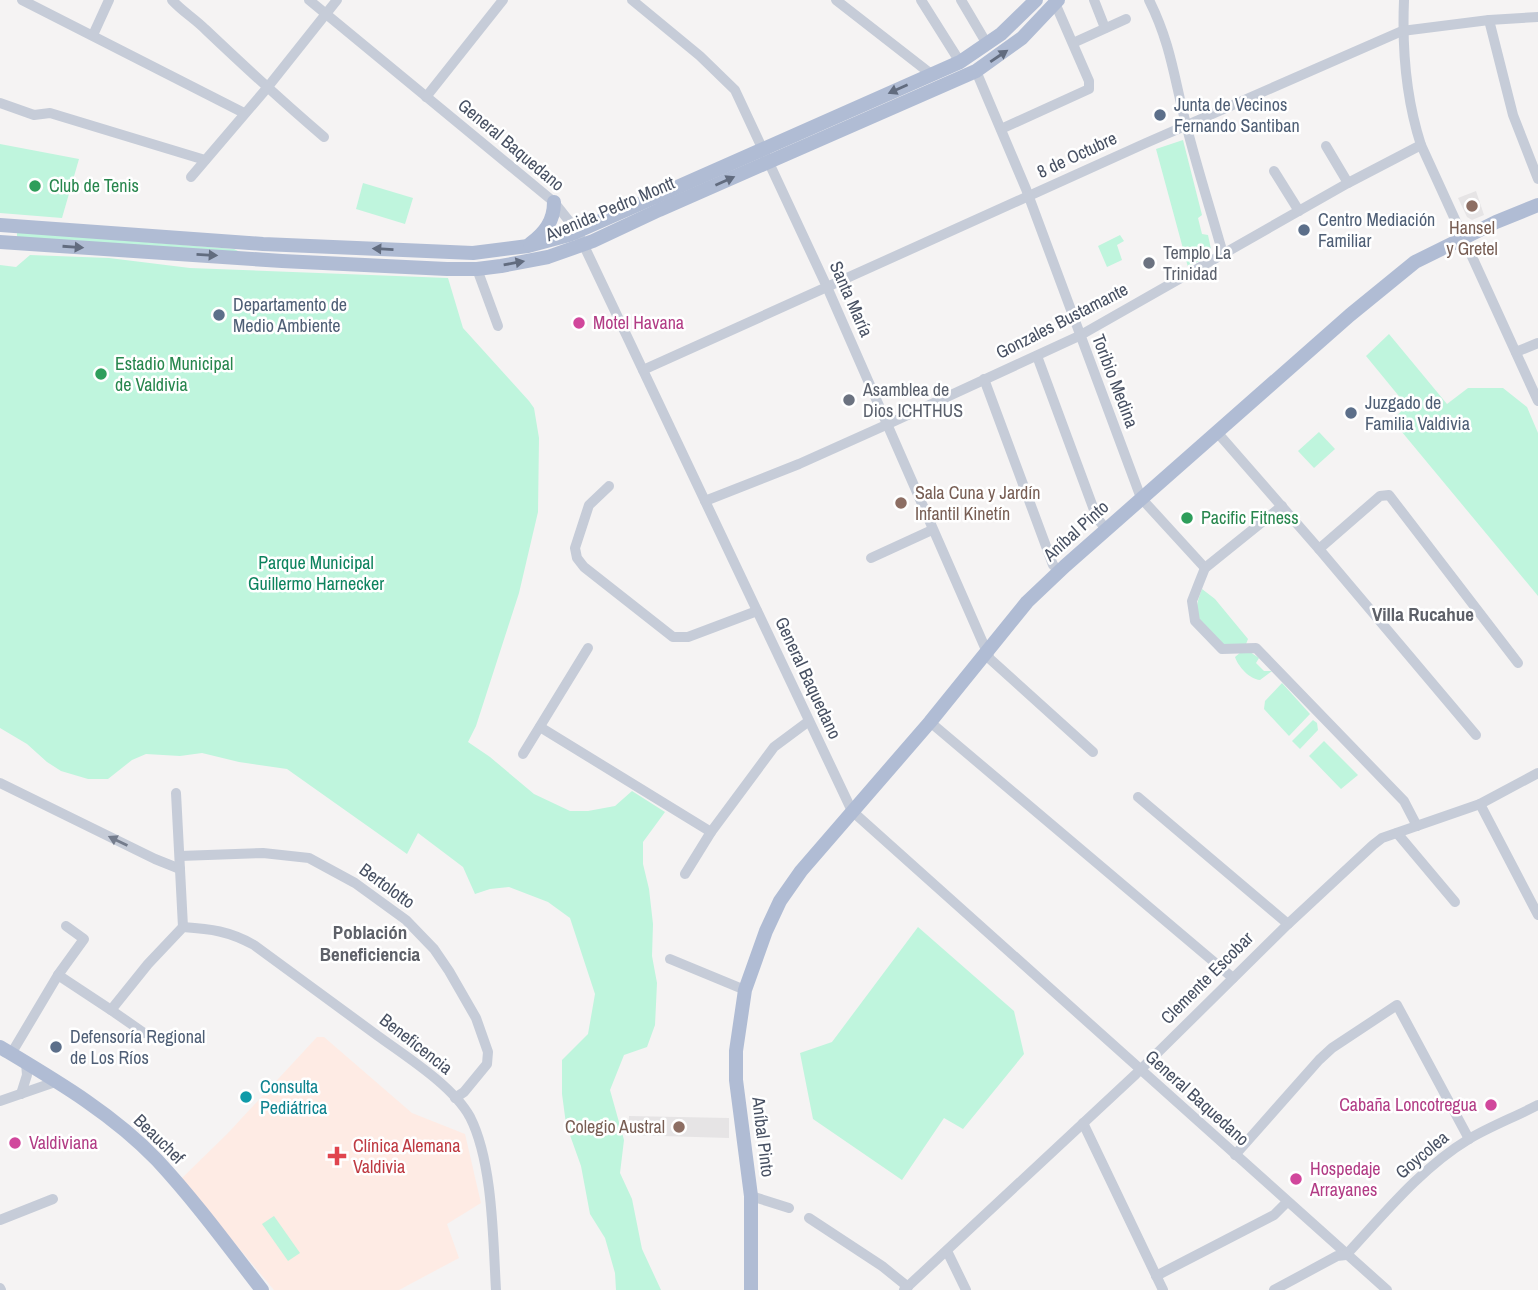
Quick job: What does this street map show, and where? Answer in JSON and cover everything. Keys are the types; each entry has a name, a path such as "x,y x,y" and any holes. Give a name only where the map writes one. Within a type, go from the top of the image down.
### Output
{"main road":[{"name":"Avenida Pedro Montt","path":"2,242 263,259 477,269 548,257 584,245 770,162 934,81 987,44 1036,0"},
{"name":"Avenida Pedro Montt","path":"4,225 263,244 473,253 528,246 577,231 764,147 934,81 976,71 1022,38 1056,2"},
{"path":"528,246 549,225 554,202"},
{"name":"Aníbal Pinto","path":"751,1290 751,1196 736,1080 737,1032 745,990 766,931 780,901 796,878 930,722 1027,602 1106,529 1350,315 1415,262 1463,237 1538,205"},
{"path":"2,242 4,225"},
{"path":"263,244 263,259"},
{"name":"Beauchef","path":"6,1051 85,1099 156,1160 262,1290"}],"street":[{"path":"22,0 42,5 93,35 244,113"},
{"path":"93,35 108,0"},
{"path":"172,0 324,137"},
{"name":"General Baquedano","path":"309,0 554,202 577,231 852,811 1387,1290"},
{"path":"191,177 337,0"},
{"path":"426,97 503,0"},
{"name":"Santa María","path":"632,0 700,56 735,90 764,147 827,287 990,659 1093,752"},
{"path":"836,0 934,81"},
{"path":"921,0 960,62"},
{"path":"961,0 987,44"},
{"path":"1094,0 1105,28"},
{"path":"1149,0 1171,53 1186,125 1223,254"},
{"path":"1404,0 1402,32 1412,117 1422,145 1538,401"},
{"path":"1001,129 1089,89 1089,81 1056,2"},
{"name":"8 de Octubre","path":"643,370 1186,125 1402,32 1489,20 1538,17"},
{"path":"1073,43 1126,19"},
{"path":"1489,20 1513,115 1538,179"},
{"name":"Toribio Medina","path":"976,71 1028,197 1141,498 1205,568"},
{"path":"0,103 34,115 50,113 205,160"},
{"name":"Gonzales Bustamante","path":"705,501 799,464 1079,336 1348,183 1422,145"},
{"path":"1326,146 1348,183"},
{"path":"1274,171 1299,211"},
{"path":"477,269 498,326"},
{"path":"1516,352 1538,343"},
{"path":"1037,356 1097,518 1106,529"},
{"path":"984,379 1054,565 1060,571"},
{"path":"1216,431 1476,735"},
{"path":"609,486 589,505 575,548 577,558 584,567 673,637 688,638 757,611"},
{"path":"1319,549 1380,496 1389,495 1518,663"},
{"path":"1282,506 1205,568 1192,601 1195,621 1222,649 1256,648 1404,801 1417,827"},
{"path":"871,558 932,530"},
{"path":"523,754 589,648"},
{"path":"685,874 711,832 774,747 809,721"},
{"path":"930,722 1233,978"},
{"path":"540,727 711,832"},
{"name":"Clemente Escobar","path":"906,1288 1140,1070 1287,923 1373,845 1382,838 1480,804 1538,772"},
{"path":"0,783 180,869"},
{"path":"111,1010 148,964 183,927 176,793"},
{"path":"1138,797 1287,923"},
{"path":"1480,804 1538,915"},
{"path":"1397,833 1455,902"},
{"name":"Bertolotto","path":"180,856 263,853 309,858 355,883 406,920 434,949 449,971 476,1018 488,1052 487,1064 464,1092 455,1098"},
{"path":"6,1051 84,939 66,926"},
{"name":"Beneficencia","path":"183,927 225,931 254,945 416,1064 455,1098 469,1116 478,1139 486,1175 491,1205 496,1290"},
{"path":"670,959 745,990"},
{"path":"58,975 144,1033"},
{"path":"1235,1155 1319,1060 1332,1048 1397,1005 1469,1139"},
{"path":"21,1094 27,1075 26,1063"},
{"path":"0,1101 58,1081"},
{"name":"Goycolea","path":"1346,1255 1419,1177 1469,1139 1538,1105"},
{"path":"1083,1123 1163,1290"},
{"path":"751,1196 789,1208"},
{"path":"0,1220 53,1199"},
{"path":"1156,1276 1275,1214 1287,1202"},
{"path":"809,1218 882,1266 906,1288"},
{"path":"947,1251 966,1290"},
{"path":"1274,1290 1336,1256 1346,1255"}],"shaded area":[{"name":"Hansel y Gretel","path":"1476,191 1484,215 1472,220 1467,217 1458,198"},
{"name":"Clínica Alemana Valdivia","path":"317,1037 324,1037 412,1113 465,1134 481,1203 447,1224 459,1258 399,1290 274,1290 181,1179 228,1133"},
{"name":"Colegio Austral","path":"629,1116 729,1118 729,1138 628,1135"}],"green space":[{"path":"1183,140 1202,215 1198,218 1202,234 1208,235 1212,254 1188,267 1156,149"},
{"name":"Club de Tenis","path":"0,144 79,159 62,218 0,213"},
{"path":"363,183 413,198 405,224 356,209"},
{"path":"20,232 234,249 240,252 17,237"},
{"path":"1120,235 1124,241 1117,245 1122,260 1107,267 1098,246"},
{"name":"Parque Municipal Guillermo Harnecker","path":"30,255 109,258 190,268 448,278 463,328 534,408 539,438 538,512 519,593 476,726 468,742 534,794 570,811 615,806 632,791 665,812 643,842 643,864 653,924 652,956 657,983 655,1025 647,1047 624,1055 610,1090 624,1140 620,1173 632,1199 642,1249 661,1290 616,1290 615,1273 605,1238 590,1214 581,1166 566,1124 562,1094 562,1060 588,1034 595,994 570,918 548,902 509,887 475,894 463,867 418,833 407,854 287,769 202,753 180,756 146,754 132,760 108,779 88,779 61,771 27,744 0,728 0,265 16,267"},
{"path":"1389,334 1447,404 1468,388 1503,388 1527,407 1538,433 1538,596 1392,420 1407,406 1366,356"},
{"path":"1319,432 1335,449 1314,468 1298,451"},
{"path":"1202,589 1215,599 1248,639 1246,644 1223,644 1204,626 1197,608"},
{"path":"1241,652 1250,652 1259,658 1256,663 1264,671 1272,671 1260,680 1252,677 1244,672 1236,661 1235,657"},
{"path":"1282,683 1310,714 1289,736 1264,709 1265,701"},
{"path":"1313,720 1317,723 1318,730 1300,749 1292,741"},
{"path":"1324,741 1358,775 1341,789 1309,756"},
{"path":"918,927 1014,1011 1024,1054 963,1129 944,1118 902,1180 813,1119 800,1053 832,1042"},
{"path":"274,1216 300,1253 288,1261 262,1224"}],"place":[{"name":"Junta de Vecinos Fernando Santiban","path":"1160,115"},
{"name":"Club de Tenis","path":"35,186"},
{"name":"Hansel y Gretel","path":"1472,206"},
{"name":"Centro Mediación Familiar","path":"1304,230"},
{"name":"Templo La Trinidad","path":"1149,263"},
{"name":"Departamento de Medio Ambiente","path":"219,315"},
{"name":"Motel Havana","path":"579,323"},
{"name":"Estadio Municipal de Valdivia","path":"101,374"},
{"name":"Asamblea de Dios ICHTHUS","path":"849,400"},
{"name":"Juzgado de Familia Valdivia","path":"1351,413"},
{"name":"Sala Cuna y Jardín Infantil Kinetín","path":"901,503"},
{"name":"Pacific Fitness","path":"1187,518"},
{"name":"Defensoría Regional de Los Ríos","path":"56,1047"},
{"name":"Consulta Pediátrica","path":"246,1097"},
{"name":"Cabaña Loncotregua","path":"1491,1105"},
{"name":"Colegio Austral","path":"679,1127"},
{"name":"Valdiviana","path":"15,1143"},
{"name":"Clínica Alemana Valdivia","path":"337,1156"},
{"name":"Hospedaje Arrayanes","path":"1296,1179"}],"district":[{"name":"Villa Rucahue","path":"1423,614"},
{"name":"Población Beneficiencia","path":"370,943"}]}
